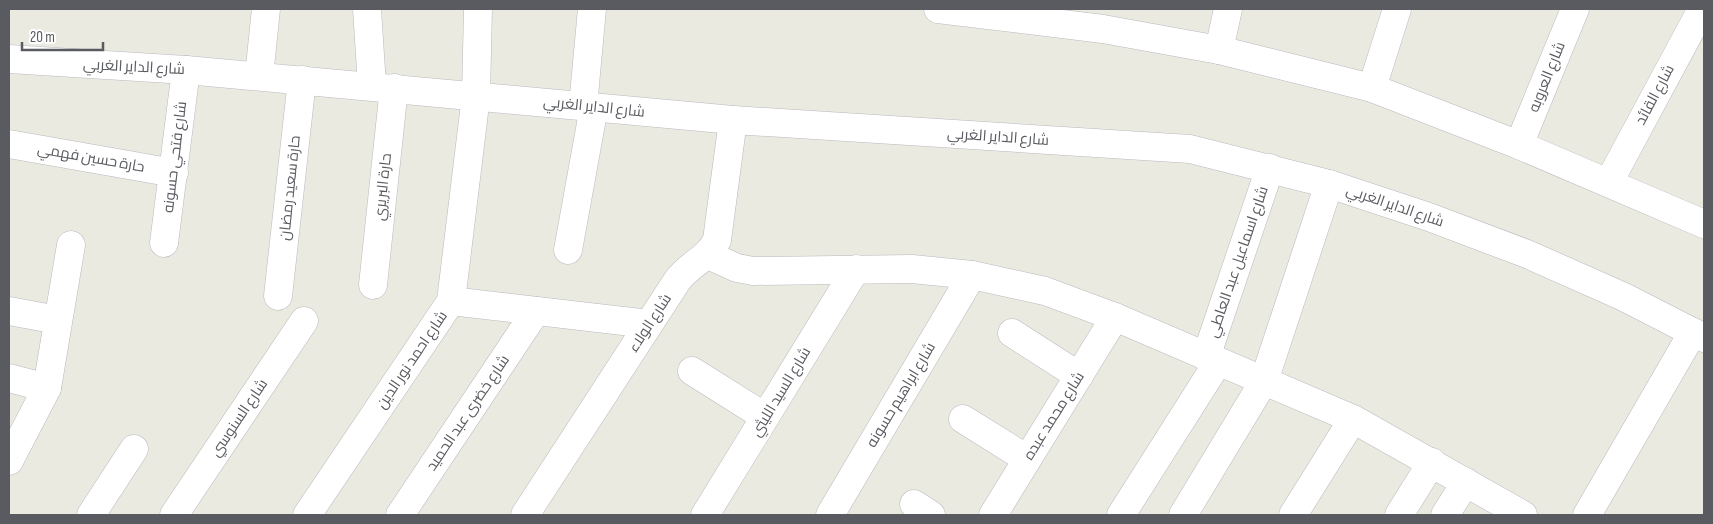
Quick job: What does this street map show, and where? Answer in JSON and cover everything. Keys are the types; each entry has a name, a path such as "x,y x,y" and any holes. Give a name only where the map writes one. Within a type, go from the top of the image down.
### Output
{"street":[{"path":"259,76 266,9"},
{"name":"حارة البريري","path":"367,9 383,87 372,285"},
{"name":"شارع احمد نور الدين","path":"307,515 452,301 476,96 478,9"},
{"path":"568,250 588,107 592,9"},
{"path":"938,9 1105,19 1372,88 1519,144 1704,224"},
{"path":"1219,50 1228,9"},
{"path":"1372,88 1397,9"},
{"name":"شارع العروبه","path":"1519,144 1575,9"},
{"name":"شارع القائد","path":"1609,182 1702,9"},
{"name":"شارع الداير الغربي","path":"9,59 259,76 733,120 1190,149 1329,184 1429,217 1527,254 1624,296 1699,335"},
{"name":"شارع فتحي حسونه","path":"164,243 186,70"},
{"name":"حارة سعيد رمضان","path":"278,296 302,80"},
{"path":"733,120 717,240 708,255 737,268 753,271 912,269 972,275 1045,291 1115,317 1353,419 1523,515"},
{"name":"حارة حسين فهمي","path":"9,144 174,173"},
{"name":"شارع اسماعيل عبد العاطي","path":"1121,515 1212,359 1270,168"},
{"path":"1183,515 1264,381 1329,184"},
{"path":"9,461 48,388 71,245"},
{"name":"شارع الولاء","path":"525,515 683,272 708,255"},
{"name":"شارع السيد الليثي","path":"705,515 856,269"},
{"name":"شارع ابراهيم حسونه","path":"830,515 972,275"},
{"path":"452,301 649,324"},
{"path":"9,311 58,320"},
{"name":"شارع خضرى عبد الحميد","path":"400,515 536,311"},
{"name":"شارع محمد عبده","path":"993,515 1115,317"},
{"name":"شارع السنوسي","path":"174,515 304,321"},
{"path":"1012,333 1079,376"},
{"path":"1587,515 1699,335"},
{"path":"692,371 765,417"},
{"path":"9,378 48,388"},
{"path":"963,419 1028,459"},
{"path":"1293,515 1353,419"},
{"path":"92,515 134,449"},
{"path":"1399,515 1432,462"},
{"path":"1445,515 1466,482"}]}
